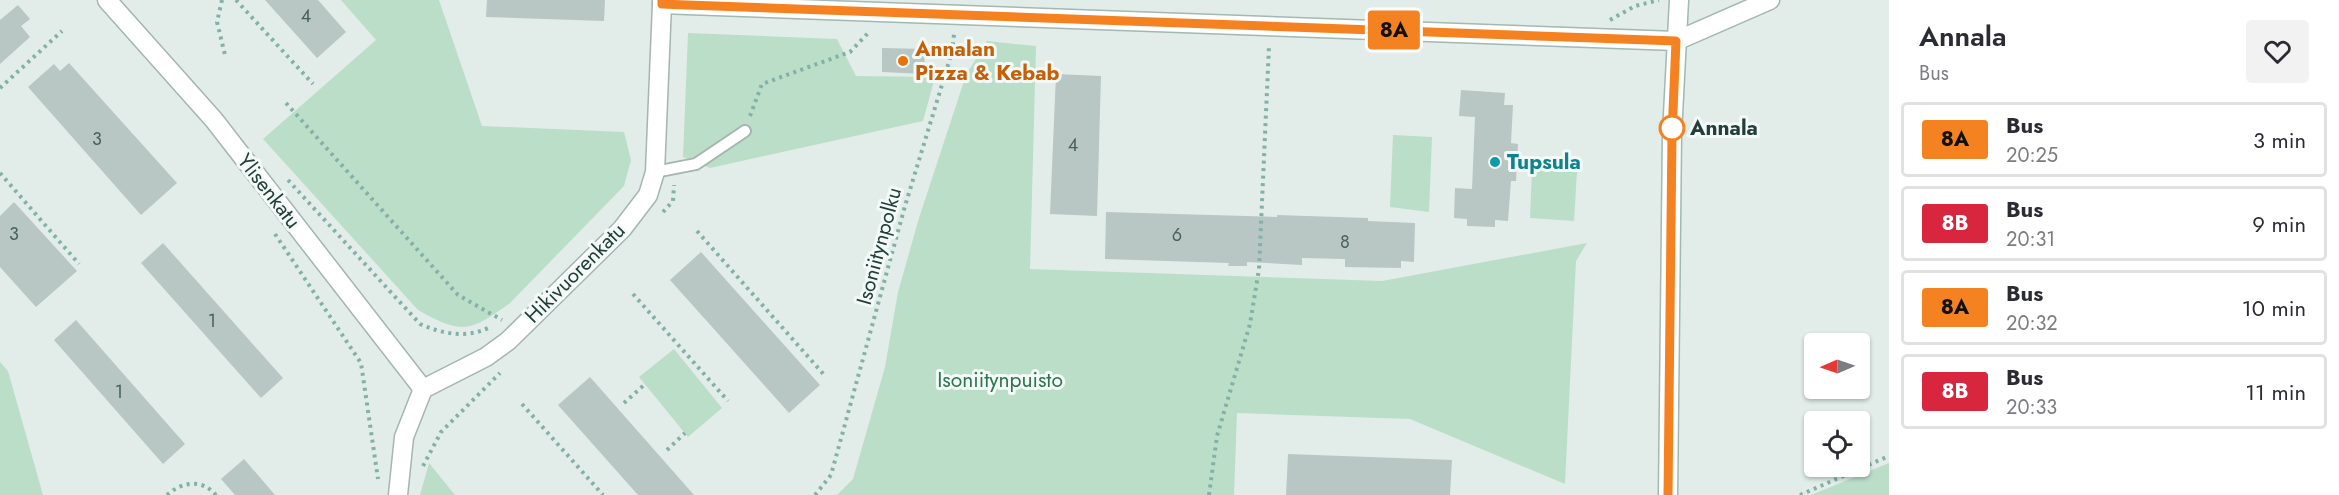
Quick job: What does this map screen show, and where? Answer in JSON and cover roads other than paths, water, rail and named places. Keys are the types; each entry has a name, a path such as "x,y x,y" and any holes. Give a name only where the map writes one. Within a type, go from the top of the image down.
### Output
{"street":[{"name":"Ylisenkatu","path":"107,0 214,120 423,389"},
{"path":"1668,495 1672,134 1679,0"},
{"path":"662,2 1676,41 1770,0"},
{"name":"Hikivuorenkatu","path":"423,389 486,357 508,341 622,229 648,195 655,172 662,2"},
{"path":"398,495 404,436 423,389"}],"lane":[{"path":"655,172 696,164 745,131"}],"place":[{"name":"Annalan Pizza & Kebab","path":"903,61"},
{"name":"Annala","path":"1672,128"},
{"name":"Tupsula","path":"1495,162"}],"park label":[{"name":"Isoniitynpuisto","path":"1000,380"}]}
